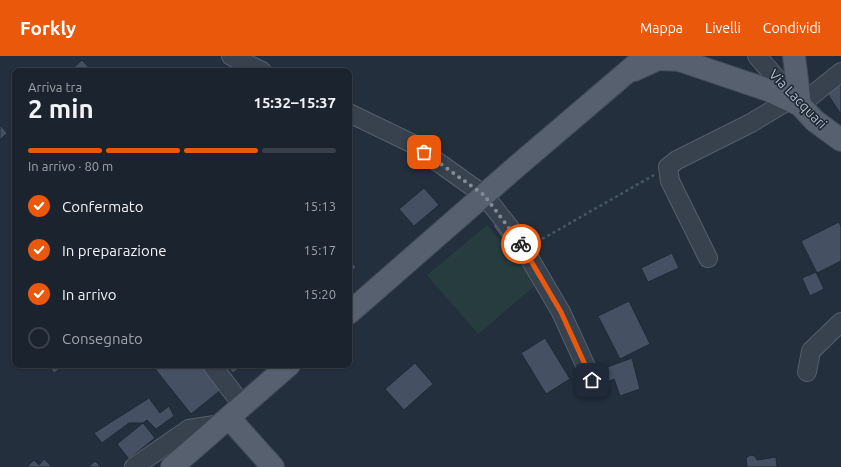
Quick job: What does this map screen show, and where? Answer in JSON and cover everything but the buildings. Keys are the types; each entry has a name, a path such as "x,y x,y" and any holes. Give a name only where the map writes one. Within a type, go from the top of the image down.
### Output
{"main road":[{"path":"352,310 631,65 646,56"},
{"path":"631,65 658,59 679,60 768,90 794,102 794,56"},
{"name":"Via Lacquari","path":"794,102 841,140"},
{"path":"172,467 286,368"},
{"path":"231,416 273,467"}],"street":[{"path":"231,56 256,68"},
{"name":"Via Lacquari","path":"757,56 794,102"},
{"path":"708,258 670,181 668,167 677,160 794,102 841,72"},
{"path":"352,114 411,143 484,195 517,237 561,312 592,380"},
{"path":"807,372 811,352 841,322"},
{"path":"134,467 189,429 231,416 213,368"}],"path":[{"path":"524,249 668,167"}],"green space":[{"path":"487,225 537,284 478,334 427,275"}],"way so far":[{"path":"424,152 484,195 521,244"}],"route":[{"path":"521,244 561,312 592,380"}]}
